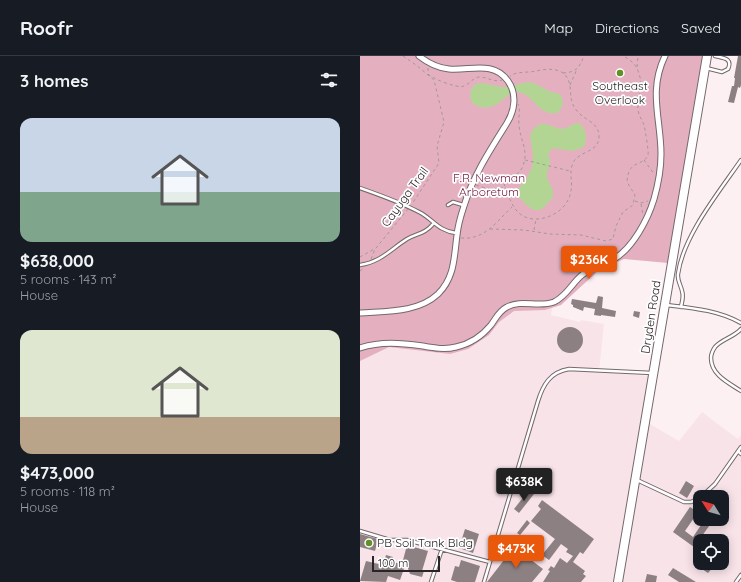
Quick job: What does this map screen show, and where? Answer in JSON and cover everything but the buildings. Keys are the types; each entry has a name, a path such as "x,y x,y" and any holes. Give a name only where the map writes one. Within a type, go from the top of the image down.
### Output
{"main road":[{"name":"Dryden Road","path":"618,582 707,56"}],"street":[{"path":"360,313 415,307 435,297 446,284 454,263 457,236 464,205 472,184 513,111 514,98 507,81 497,71 487,68 440,68 419,56"},
{"path":"360,348 383,343 400,343 440,348 455,348 467,344 482,334 505,308 517,303 546,304 554,302 564,296 588,270 609,262 622,254 631,244 646,218 659,177 661,154 655,94 657,79 664,56"}],"lane":[{"path":"715,56 727,58 730,56"},
{"path":"705,67 720,72 725,72 730,65 727,58"},
{"path":"681,306 683,294 678,281 678,275 684,250 701,219 741,160"},
{"path":"360,188 409,208 425,216 443,230 457,236"},
{"path":"448,205 453,202 464,205"},
{"path":"360,265 379,259 408,238 425,232 434,223"},
{"path":"666,304 722,314 741,323"},
{"path":"741,329 716,347 712,354 711,363 713,369 721,377 741,391"},
{"path":"484,582 538,401 542,389 549,378 557,372 569,370 654,373"},
{"path":"709,490 715,484 741,447"},
{"path":"738,451 741,454"},
{"path":"636,479 684,502 693,501"},
{"path":"360,531 390,540 407,540 490,562"},
{"path":"431,582 442,549"},
{"path":"736,582 741,575"}],"path":[{"name":"Cayuga Trail","path":"360,257 376,248 409,208 439,163 437,146 444,122 434,80 403,56"},
{"path":"570,85 584,56"},
{"path":"624,57 628,56"},
{"path":"490,230 534,231 550,234 580,235 609,241 613,239 616,226 623,212 632,207 634,200 635,193 628,186 627,182 627,176 630,168 644,160 648,156 649,152 644,125 638,110 641,83 637,68 638,56"},
{"path":"624,57 637,68"},
{"path":"429,63 428,70 430,76 458,87 465,86 477,77 498,82 507,81 512,74 548,69 557,70 563,73 570,85 570,96 573,105 578,113 598,128 599,134 596,147 574,161 570,171 571,192 565,205 553,215 536,219 525,217 516,212 512,207 505,187 505,182 515,176 520,170 526,151 520,133 520,109 514,98"},
{"path":"563,73 572,72 577,69"},
{"path":"524,160 570,171"},
{"path":"644,160 656,176 659,177"},
{"path":"472,184 489,189 500,189 505,187"},
{"path":"634,200 640,204 642,213 646,218"},
{"path":"640,204 649,201 652,202"},
{"path":"457,236 468,238 481,235 490,230 512,207"},
{"path":"534,231 536,219"}],"shaded area":[{"path":"529,82 561,95 562,107 557,113 545,111 524,94 518,92 514,92 493,106 487,107 480,107 476,105 471,99 471,90 477,84 481,83 505,87"},
{"path":"580,123 586,134 584,147 572,151 553,148 551,150 549,154 550,165 547,172 547,177 553,192 553,196 543,208 539,210 532,209 519,197 518,189 526,180 532,167 533,155 530,136 533,129 540,124 546,124 560,129"},
{"path":"553,304 551,315 580,322 581,320 604,324 599,372 649,376 643,420 679,441 702,412 738,439 741,435 741,582 360,582 360,350 511,307"}],"green space":[{"name":"F.R. Newman Arboretum","path":"360,56 703,56 668,263 624,259 599,270 561,305 545,310 514,311 499,322 489,335 468,349 450,354 389,347 360,361"}],"place":[{"name":"Southeast Overlook","path":"620,73"},
{"name":"PB Soil Tank Bldg","path":"369,543"}]}
